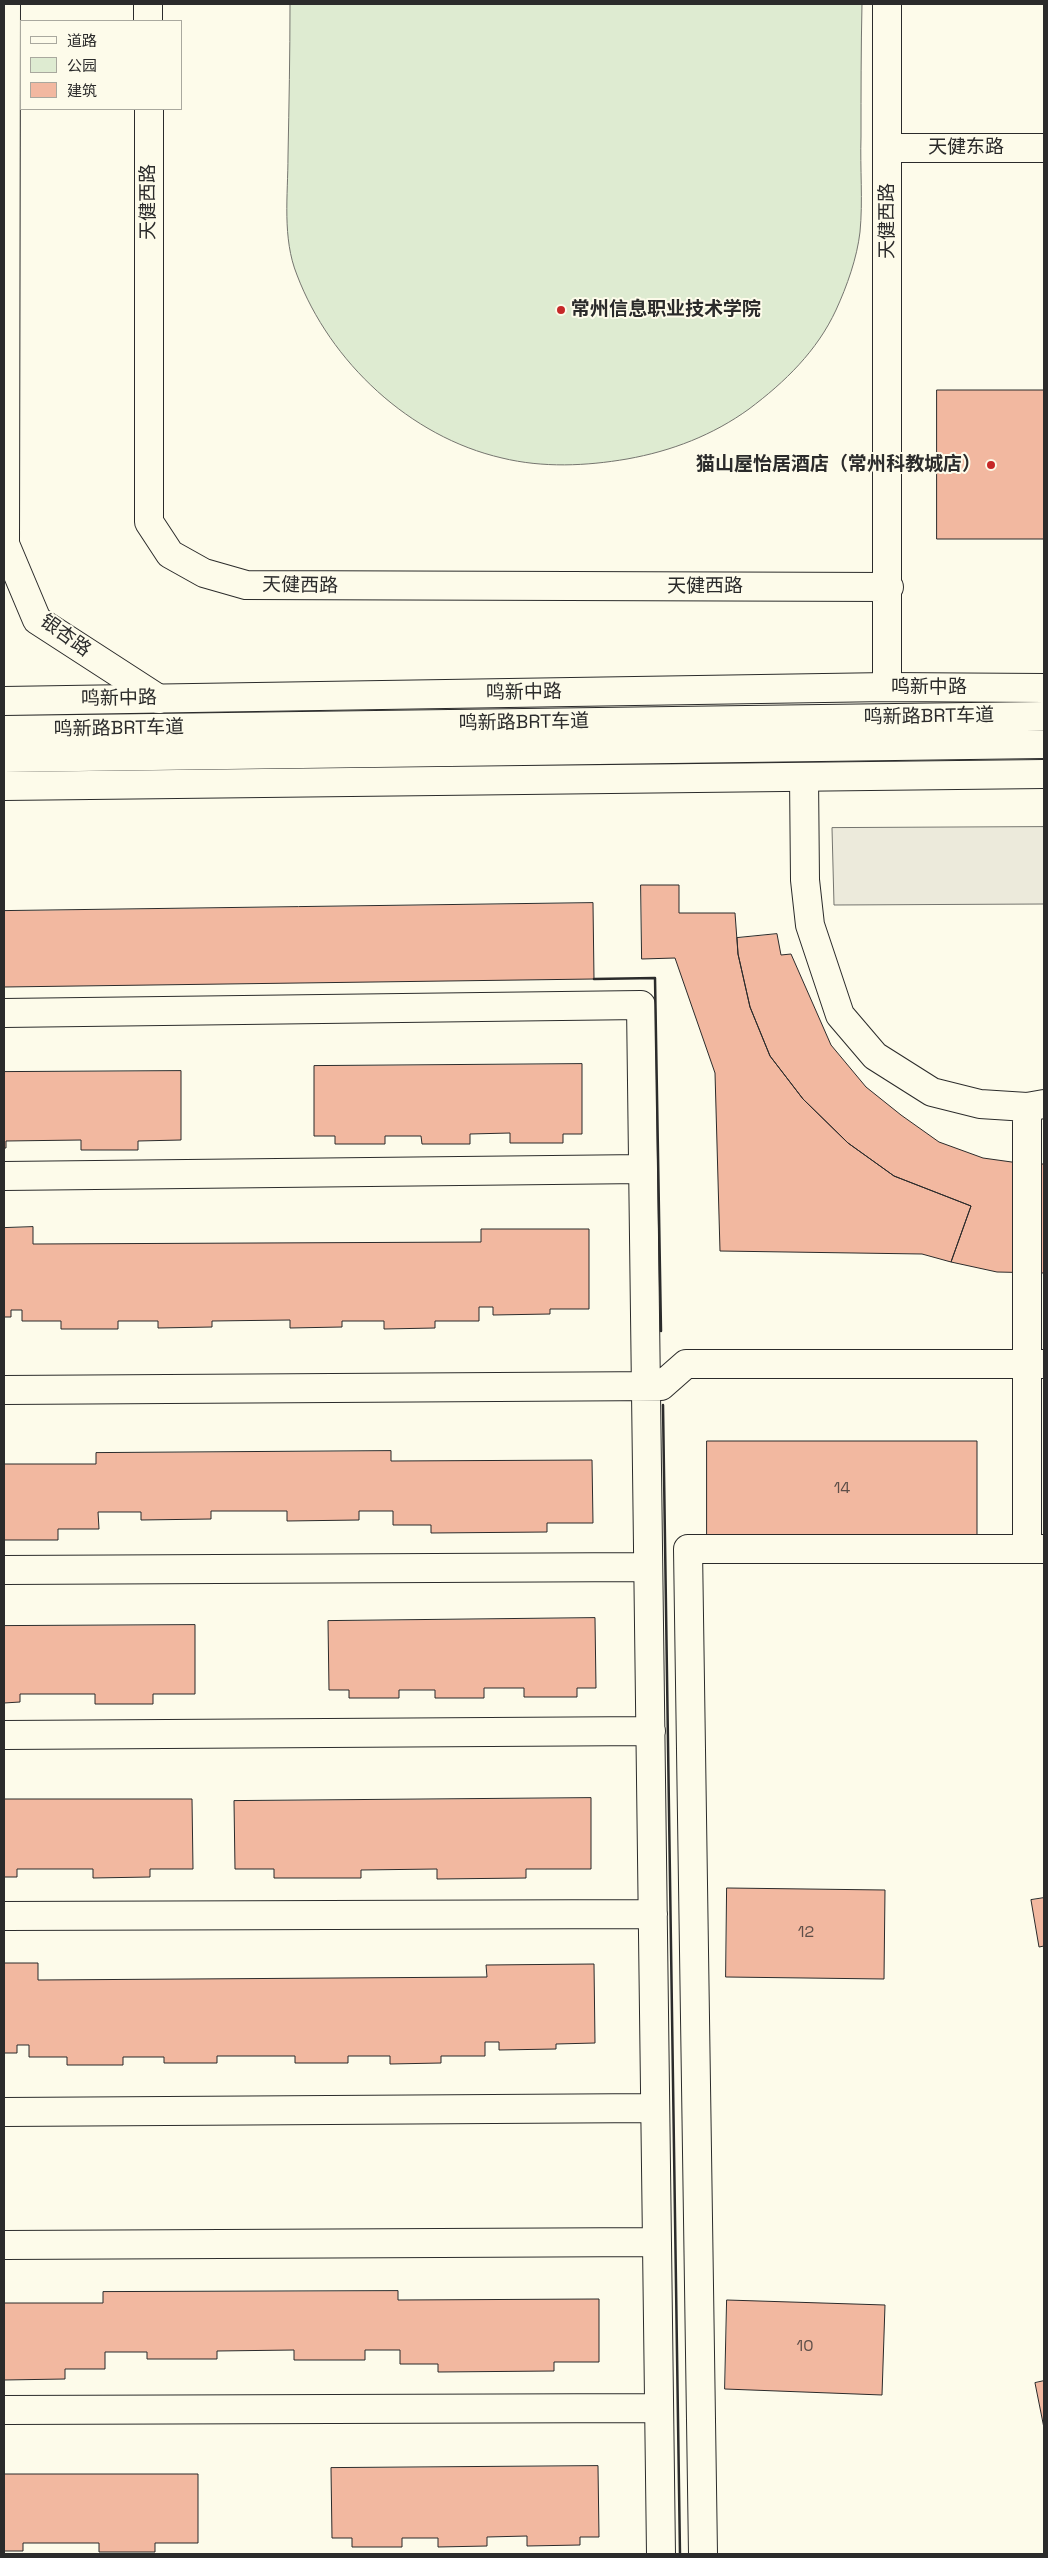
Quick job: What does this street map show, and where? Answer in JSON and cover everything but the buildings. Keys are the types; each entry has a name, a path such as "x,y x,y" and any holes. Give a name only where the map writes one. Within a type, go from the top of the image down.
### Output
{"main road":[{"name":"银杏路","path":"6,4 5,544 37,620 159,699"},
{"path":"148,4 148,20"},
{"name":"天健西路","path":"887,4 888,687"},
{"name":"天健西路","path":"148,110 149,522 170,554 204,573 246,585 889,587"},
{"name":"天健东路","path":"888,148 1044,148"},
{"name":"鸣新中路","path":"4,701 888,687 1044,688"},
{"name":"鸣新路BRT车道","path":"4,730 1044,716"},
{"name":"鸣新路BRT车道","path":"4,758 1044,744"},
{"path":"4,786 1044,774"},
{"path":"703,2554 688,1549 1036,1549 1036,1105 980,1104 932,1092 875,1056 840,1015 810,925 805,880 804,777"},
{"path":"4,1013 641,1005 661,2554"},
{"path":"4,1176 643,1169"},
{"path":"4,1390 662,1386 686,1364 1036,1364"},
{"path":"4,1570 648,1567"},
{"path":"4,1735 650,1730"},
{"path":"4,1916 653,1914"},
{"path":"4,2112 655,2108"},
{"path":"4,2244 657,2242"},
{"path":"4,2410 659,2408"}],"green space":[{"path":"290,4 862,4 860,232 857,252 848,282 828,325 799,365 749,409 721,427 691,441 644,456 596,463 549,465 502,458 468,448 436,433 405,414 377,391 352,366 330,337 312,307 292,261 287,216"}],"shaded area":[{"path":"1044,827 1044,904 834,905 832,828"}],"wall":[{"path":"594,979 655,978 661,1331"},
{"path":"663,1405 680,2554"}],"place":[{"name":"常州信息职业技术学院","path":"561,310"},
{"name":"猫山屋怡居酒店（常州科教城店）","path":"991,465"}]}
